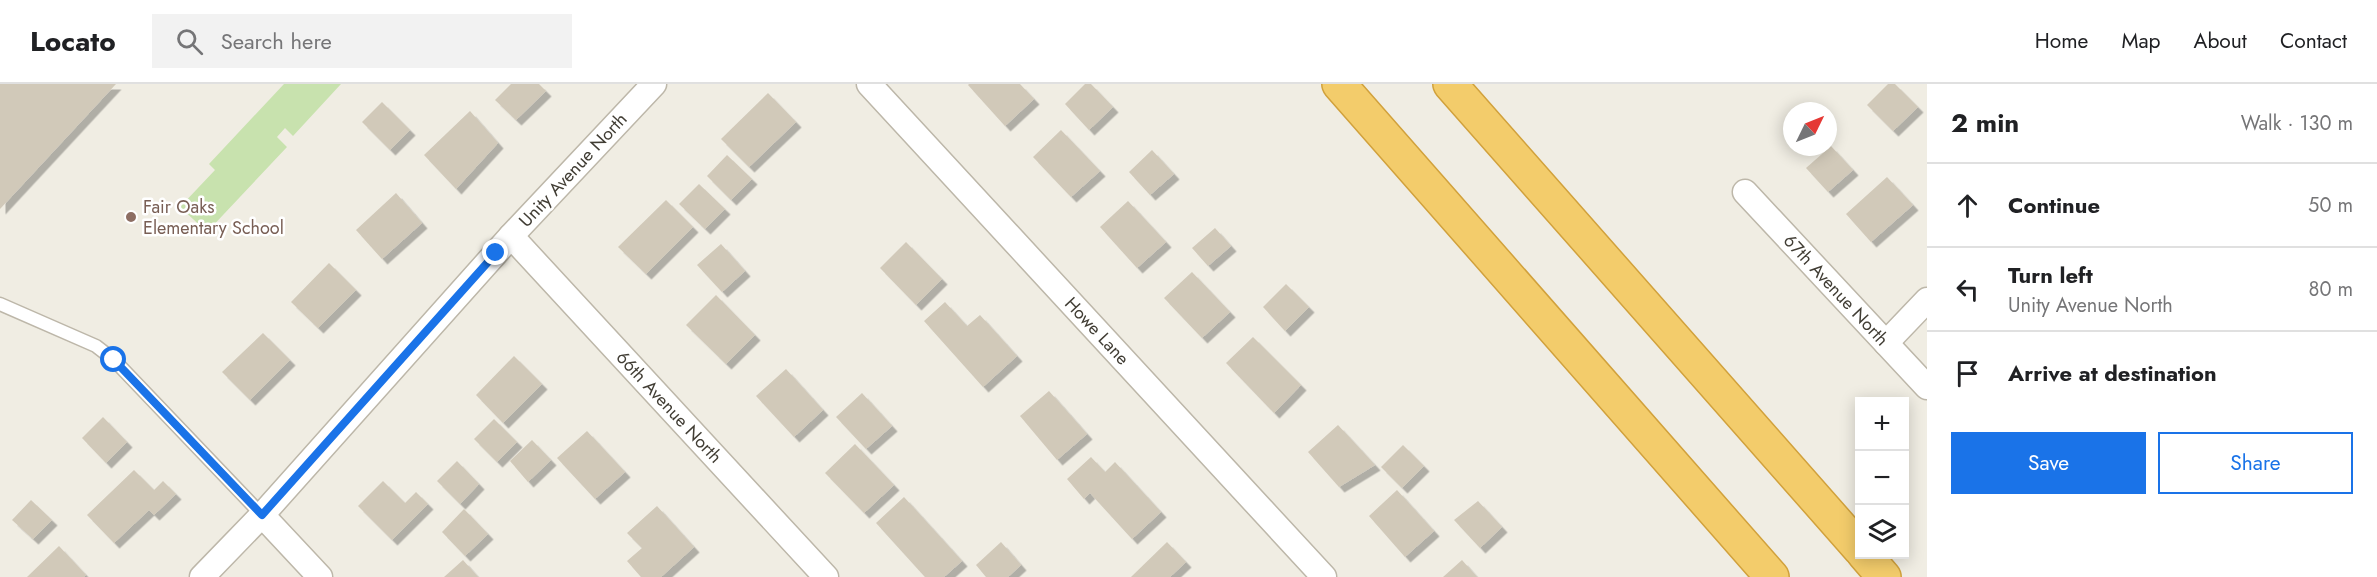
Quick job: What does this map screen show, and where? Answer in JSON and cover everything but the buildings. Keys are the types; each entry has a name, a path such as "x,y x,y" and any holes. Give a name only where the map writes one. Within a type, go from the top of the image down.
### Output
{"highway":[{"path":"1339,84 1772,577"},
{"path":"1450,84 1855,543"},
{"path":"1868,559 1884,577"}],"street":[{"name":"Unity Avenue North","path":"202,577 262,515 511,236 654,84"},
{"name":"Howe Lane","path":"869,84 1324,577"},
{"name":"67th Avenue North","path":"1745,192 1927,387"},
{"name":"66th Avenue North","path":"511,236 826,577"},
{"path":"1886,343 1927,300"},
{"path":"262,515 320,577"}],"lane":[{"path":"0,304 96,346 114,360 262,515"}],"green space":[{"path":"284,84 341,84 293,136 285,128 277,137 287,147 207,232 180,207 215,170 209,164"}],"place":[{"name":"Fair Oaks Elementary School","path":"131,217"}],"route":[{"path":"114,360 262,515 496,253"}]}
